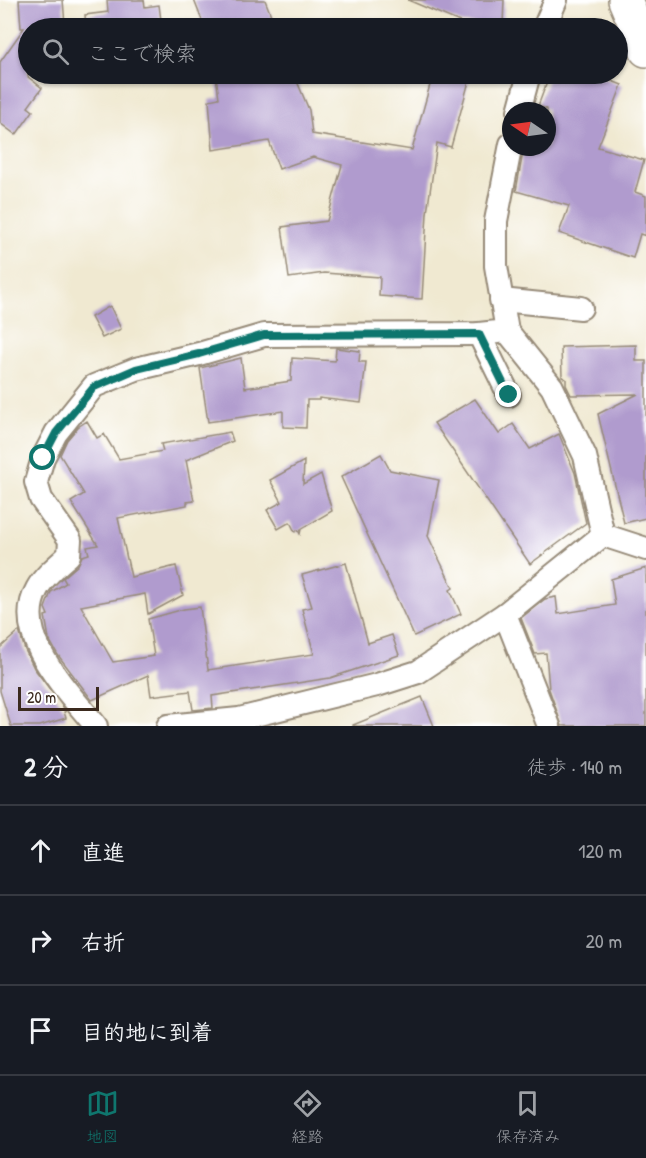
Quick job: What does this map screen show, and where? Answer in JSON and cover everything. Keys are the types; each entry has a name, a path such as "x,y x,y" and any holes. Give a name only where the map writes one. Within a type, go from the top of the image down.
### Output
{"main road":[{"path":"625,0 646,50"}],"street":[{"path":"548,18 556,0"},
{"path":"521,102 526,84"},
{"path":"509,156 496,221 496,266 507,331 552,387 585,456 603,535"},
{"path":"501,300 581,308"},
{"path":"96,726 48,666 32,632 29,609 37,588 69,555 70,540 41,499 36,482 38,474 43,458 56,433 94,387 136,369 264,335 479,334 507,331"},
{"path":"479,334 509,395"},
{"path":"603,535 646,549"},
{"path":"168,726 239,719 377,685 418,672 505,614 603,535"},
{"path":"505,614 549,726"}],"building":[{"path":"19,0 63,0 64,18 20,18"},
{"path":"107,0 144,0 145,7 159,5 161,18 85,18 85,15 108,12"},
{"path":"194,0 265,0 272,18 201,18"},
{"path":"408,0 504,0 503,18 450,18"},
{"path":"18,36 18,84 37,84 42,88 28,107 33,111 16,135 0,123 0,62"},
{"path":"217,84 298,84 309,110 312,134 412,150 430,84 468,84 451,147 437,143 427,213 422,299 379,296 380,277 324,273 289,278 282,227 327,221 342,165 313,157 279,169 269,141 213,150 209,100 219,98"},
{"path":"546,84 622,85 598,147 644,160 635,192 646,196 646,236 640,234 633,258 559,233 569,206 516,191 522,156 556,156 556,102 540,102"},
{"path":"110,306 121,329 102,338 91,317"},
{"path":"636,345 636,361 646,361 646,518 624,523 598,414 638,394 571,395 566,379 562,377 561,347"},
{"path":"336,348 360,351 359,362 366,362 361,403 319,398 319,400 307,400 306,428 283,427 283,411 208,422 200,368 241,358 245,388 291,381 292,358 335,361"},
{"path":"475,399 499,434 513,424 530,449 559,434 575,473 586,523 530,564 434,423"},
{"path":"87,421 97,438 104,434 119,459 163,451 161,444 230,432 233,441 186,460 194,501 187,502 187,505 118,518 131,577 176,566 183,595 148,614 145,594 81,606 113,662 154,656 148,619 200,607 208,670 314,654 302,609 312,607 302,575 346,563 368,643 392,635 399,655 330,678 212,696 213,708 193,710 190,691 151,696 148,675 92,700 58,655 49,639 45,616 48,615 45,608 51,592 66,583 63,578 78,565 82,556 89,554 87,547 98,545 71,502 84,494 60,455 67,440 78,427"},
{"path":"381,454 390,470 439,480 428,536 453,588 450,590 461,614 414,636 341,477"},
{"path":"304,461 303,484 321,474 332,511 301,529 300,534 298,530 295,532 290,522 278,529 267,510 282,502 270,480"},
{"path":"646,568 646,726 562,726 549,689 546,653 535,654 521,618 545,599 556,597 558,614 615,605 611,579"},
{"path":"19,631 34,668 66,711 64,712 66,718 40,726 11,726 0,691 0,648"},
{"path":"422,697 434,726 353,726 353,725"}],"route":[{"path":"43,458 56,433 94,387 136,369 264,335 479,334 509,395"}]}
